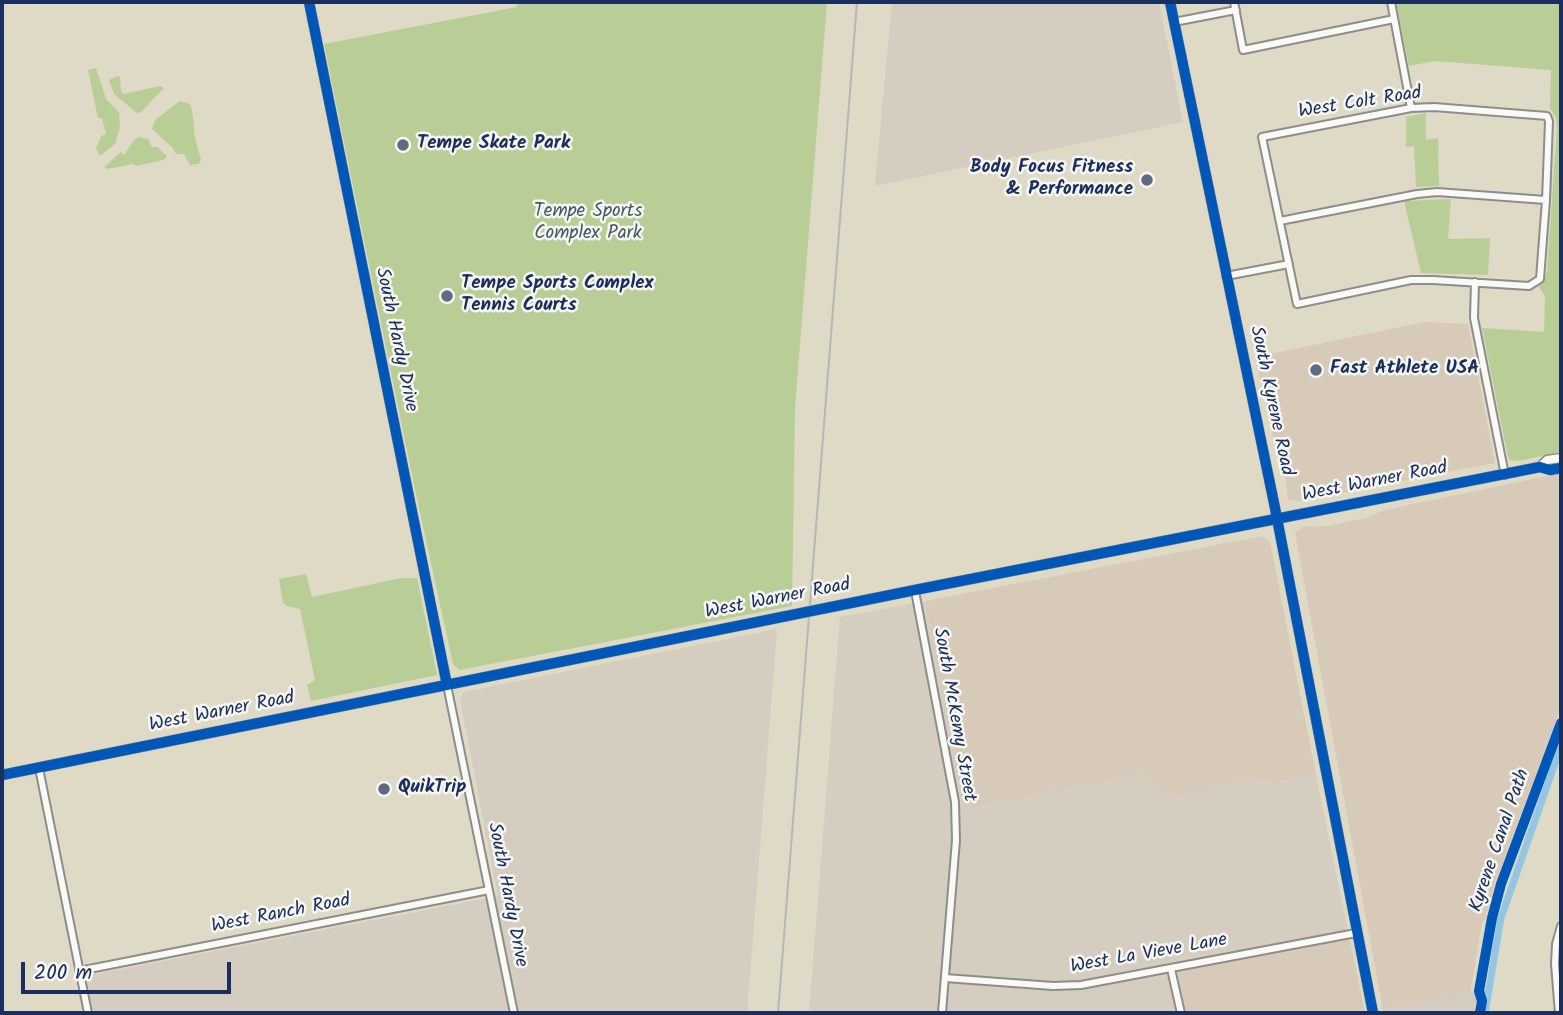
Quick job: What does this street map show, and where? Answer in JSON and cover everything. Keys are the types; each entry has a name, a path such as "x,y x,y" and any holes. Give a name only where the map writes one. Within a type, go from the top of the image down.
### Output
{"main road":[{"name":"South Hardy Drive","path":"309,2 447,685"},
{"name":"South Kyrene Road","path":"1170,2 1277,520 1373,1013"},
{"name":"West Warner Road","path":"1540,467 1547,460 1561,458"},
{"name":"West Warner Road","path":"2,775 1540,467 1550,470 1561,468"}],"street":[{"path":"1234,2 1243,50 1394,19"},
{"path":"1391,2 1411,108"},
{"path":"1174,22 1236,10"},
{"name":"West Colt Road","path":"1280,221 1262,136 1411,108 1434,107 1547,116 1546,200"},
{"path":"1437,192 1546,200 1540,279 1529,286 1411,280 1297,304 1280,221 1437,192"},
{"path":"1226,276 1289,264"},
{"path":"1475,282 1474,318 1505,475"},
{"name":"South McKemy Street","path":"915,591 955,802 956,840 942,1013"},
{"name":"South Hardy Drive","path":"447,685 514,1013"},
{"path":"39,768 88,1013"},
{"name":"West Ranch Road","path":"79,971 489,890"},
{"path":"1559,1009 1555,964 1556,944 1561,926"},
{"name":"West La Vieve Lane","path":"945,978 1069,986 1109,981 1356,933"},
{"path":"1171,969 1181,1013"}],"shaded area":[{"path":"892,2 1159,2 1183,122 875,186"},
{"path":"1425,322 1468,324 1495,463 1300,501 1288,500 1285,473 1274,440 1255,357"},
{"path":"1561,473 1561,708 1496,880 1485,920 1482,922 1470,994 1383,1010 1295,533 1302,527 1329,526 1365,518 1385,510"},
{"path":"1263,536 1270,542 1316,775 1275,782 1251,781 1174,798 1139,775 964,810 925,601"},
{"path":"925,601 965,810 1139,775 1174,798 1251,781 1275,782 1316,775 1347,927 1163,964 1173,1013 809,1013 840,617"},
{"path":"777,629 747,1013 93,1013 87,981 91,975 498,896 460,700 464,692"},
{"path":"1347,927 1365,1013 1173,1013 1163,964"},
{"path":"1492,989 1489,1013 1384,1013 1383,1010"}],"green space":[{"name":"Tempe Sports Complex Park","path":"517,2 827,2 795,408 792,606 460,670 453,664 414,485 324,44 517,7"},
{"path":"1396,2 1561,2 1561,452 1518,461 1508,457 1482,328 1544,332 1545,296 1539,287 1547,272 1557,128 1556,118 1550,108 1551,70 1435,61 1409,66"},
{"path":"96,68 106,99 119,112 120,128 115,144 100,156 96,149 101,136 106,134 102,118 98,118 88,70"},
{"path":"120,77 121,91 124,94 160,86 164,88 137,113 114,94 109,80"},
{"path":"180,101 190,104 192,110 201,160 198,164 190,165 184,154 176,154 152,129 155,120"},
{"path":"1426,113 1426,140 1438,138 1439,186 1416,187 1414,146 1406,147 1406,117"},
{"path":"139,137 148,139 152,147 158,147 167,157 136,166 132,164 108,169 104,167 121,152 124,155"},
{"path":"1451,199 1448,239 1490,238 1488,275 1421,273 1404,201"},
{"path":"306,574 312,597 401,578 417,578 437,675 311,701 307,685 315,680 300,609 283,603 279,579"}],"waterway":[{"path":"1485,1013 1501,918 1561,746"}],"railway":[{"path":"778,1013 857,2"}],"cycle path":[{"path":"309,2 447,685"},
{"path":"1170,2 1274,503 1373,1013"},
{"path":"2,775 920,589 1540,467 1550,470 1561,468"},
{"name":"Kyrene Canal Path","path":"1480,1013 1482,1001 1479,991 1501,884 1561,723"}],"place":[{"name":"Tempe Skate Park","path":"403,145"},
{"name":"Body Focus Fitness & Performance","path":"1147,180"},
{"name":"Tempe Sports Complex Tennis Courts","path":"447,296"},
{"name":"Fast Athlete USA","path":"1316,370"},
{"name":"QuikTrip","path":"384,789"}]}
